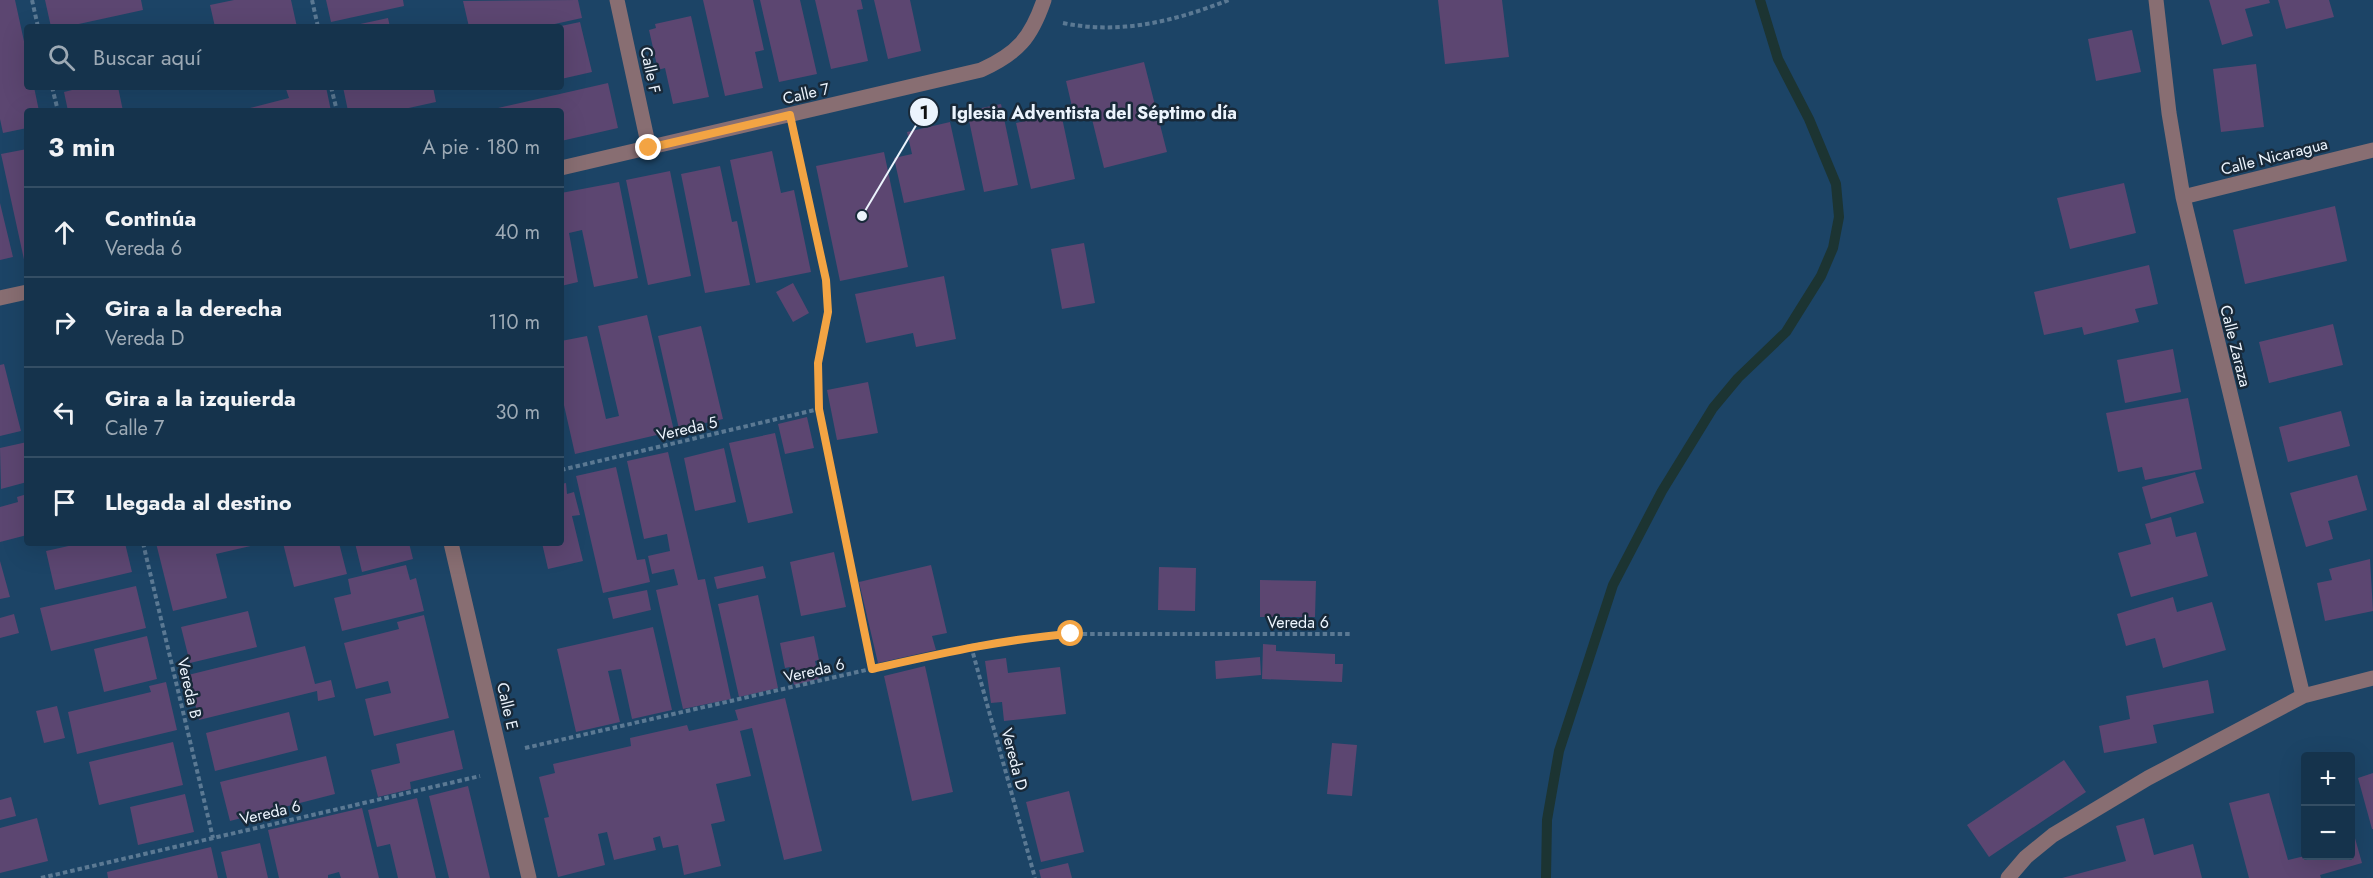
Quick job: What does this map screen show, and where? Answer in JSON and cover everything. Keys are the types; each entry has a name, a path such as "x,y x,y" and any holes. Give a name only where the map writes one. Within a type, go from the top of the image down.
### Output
{"street":[{"name":"Calle F","path":"617,0 649,148"},
{"name":"Calle 7","path":"564,167 981,70 1003,60 1017,50 1031,33 1044,0"},
{"name":"Calle Zaraza","path":"2156,0 2169,113 2183,197 2303,696"},
{"name":"Calle Nicaragua","path":"2183,197 2373,150"},
{"path":"0,298 24,292"},
{"name":"Calle E","path":"453,546 529,878"},
{"path":"2008,878 2026,857 2053,835 2148,778 2303,696 2373,678"}],"path":[{"path":"32,0 37,24"},
{"path":"312,0 317,24"},
{"path":"1038,18 1078,26 1119,28 1153,24 1201,11 1229,0"},
{"path":"53,90 57,108"},
{"path":"332,90 336,108"},
{"path":"790,115 826,280 828,312 818,363 819,409 872,669"},
{"name":"Vereda 5","path":"564,469 819,409"},
{"name":"Vereda B","path":"144,546 213,838"},
{"name":"Vereda 6","path":"500,753 618,729 971,646 1026,637 1071,634 1352,634"},
{"name":"Vereda D","path":"971,646 1035,878"},
{"name":"Vereda 6","path":"41,878 504,770"}],"building":[{"path":"0,0 15,0 24,41 24,90 35,90 38,108 24,108 24,129 3,133 0,119"},
{"path":"45,0 141,0 143,10 79,24 50,24"},
{"path":"234,0 291,0 296,24 214,24 210,5"},
{"path":"326,0 403,0 404,6 331,22"},
{"path":"578,0 582,18 555,24 468,24 463,1"},
{"path":"703,0 753,0 764,50 755,52 763,88 725,96"},
{"path":"760,0 800,0 817,74 779,82"},
{"path":"815,0 861,0 863,9 857,10 868,61 831,69"},
{"path":"874,0 910,0 921,51 888,59"},
{"path":"1438,0 1502,0 1509,57 1445,64"},
{"path":"2209,0 2269,0 2270,3 2245,9 2253,36 2222,45"},
{"path":"2278,0 2329,0 2334,17 2286,29"},
{"path":"691,16 709,97 673,104 665,68 658,70 649,30 656,28 655,24"},
{"path":"388,18 389,24 360,24"},
{"path":"580,22 592,72 564,78 564,25"},
{"path":"2132,30 2141,72 2096,81 2088,39"},
{"path":"1144,62 1167,152 1104,168 1090,111 1074,115 1066,81"},
{"path":"2256,64 2264,127 2221,132 2213,69"},
{"path":"608,83 618,128 564,140 564,108 498,108"},
{"path":"119,90 122,108 67,108 64,92"},
{"path":"286,90 327,90 330,108 250,108 289,98"},
{"path":"344,90 434,90 436,102 409,108 347,108"},
{"path":"1001,104 1018,185 984,192 967,111"},
{"path":"1061,113 1075,179 1031,189 1016,123"},
{"path":"950,122 965,190 904,203 894,158 912,154 907,132"},
{"path":"24,150 24,259 1,154"},
{"path":"772,151 781,193 794,190 811,272 756,283 730,160"},
{"path":"884,152 908,267 840,281 816,166"},
{"path":"720,166 732,222 737,221 750,285 705,293 681,174"},
{"path":"670,171 691,276 648,285 626,180"},
{"path":"619,182 638,278 594,287 582,230 569,233 578,282 564,285 564,192"},
{"path":"2124,183 2136,233 2070,249 2057,198"},
{"path":"0,203 13,257 0,260"},
{"path":"2335,206 2347,261 2245,284 2233,230"},
{"path":"1084,243 1095,303 1062,309 1051,249"},
{"path":"2149,265 2158,304 2135,309 2139,322 2084,335 2082,327 2044,335 2034,292"},
{"path":"944,276 956,339 916,347 913,333 866,343 855,294"},
{"path":"793,283 809,313 793,322 776,292"},
{"path":"647,315 674,431 575,454 564,405 564,340 587,336 606,419 619,416 598,326"},
{"path":"2333,324 2343,365 2269,383 2259,342"},
{"path":"701,326 723,419 679,429 658,336"},
{"path":"2173,349 2181,392 2125,403 2117,360"},
{"path":"4,364 21,431 0,436 0,365"},
{"path":"868,382 878,433 837,440 827,390"},
{"path":"2188,398 2202,469 2145,480 2142,467 2118,472 2106,413"},
{"path":"2341,411 2350,446 2288,462 2279,427"},
{"path":"807,417 814,448 785,454 778,424"},
{"path":"775,433 793,513 748,523 729,443"},
{"path":"24,443 24,483 1,489 0,448"},
{"path":"724,448 736,502 695,511 684,458"},
{"path":"668,452 698,580 705,579 731,699 683,709 656,590 678,585 674,569 652,574 648,556 670,551 667,534 644,539 627,461"},
{"path":"616,467 637,560 645,559 650,582 603,593 576,476"},
{"path":"2195,472 2204,503 2151,519 2142,487"},
{"path":"2357,475 2367,510 2328,521 2333,539 2306,547 2290,493"},
{"path":"564,483 566,483 567,494 574,492 580,515 572,516 583,561 548,569 543,546 564,546"},
{"path":"24,495 24,536 0,542 0,507 18,502 17,497"},
{"path":"2171,517 2176,537 2196,532 2208,576 2131,597 2118,553 2151,544 2145,524"},
{"path":"68,546 126,546 132,572 55,590 46,551"},
{"path":"157,546 250,546 216,554 227,598 173,611"},
{"path":"284,546 340,546 347,574 294,587"},
{"path":"356,546 410,546 413,559 362,572"},
{"path":"834,552 846,607 801,616 790,562"},
{"path":"2370,559 2373,611 2325,621 2317,583 2332,580 2329,569"},
{"path":"0,561 10,597 0,599"},
{"path":"406,565 410,580 416,578 424,611 342,631 334,598 351,594 348,579"},
{"path":"931,565 947,633 932,636 936,650 878,663 859,582"},
{"path":"763,566 766,578 717,589 714,577"},
{"path":"1159,567 1196,568 1195,611 1158,610"},
{"path":"1260,580 1316,581 1315,617 1260,617"},
{"path":"136,586 146,628 51,651 40,608"},
{"path":"647,590 651,610 613,619 608,598"},
{"path":"758,595 778,688 739,697 718,604"},
{"path":"2173,597 2177,612 2212,602 2226,650 2163,668 2155,638 2126,646 2117,614"},
{"path":"248,611 257,647 190,663 181,627"},
{"path":"14,614 19,633 0,638 0,618"},
{"path":"424,615 449,718 374,736 365,699 391,693 388,681 356,689 344,643 399,629 397,622"},
{"path":"653,627 672,710 632,719 621,669 608,671 620,722 576,732 557,649"},
{"path":"147,636 157,679 104,692 94,649"},
{"path":"814,636 819,660 815,661 819,679 794,685 790,667 785,668 780,643"},
{"path":"1263,644 1276,645 1276,651 1335,654 1335,664 1343,664 1342,682 1262,679"},
{"path":"305,646 315,684 331,680 335,697 318,701 317,691 199,720 188,675"},
{"path":"1260,657 1261,675 1216,679 1215,661"},
{"path":"1006,658 1008,673 1060,667 1066,714 1004,721 1002,702 991,703 985,661"},
{"path":"925,666 953,792 912,801 884,676"},
{"path":"2208,680 2214,713 2153,725 2157,743 2104,753 2099,726 2130,719 2126,696"},
{"path":"166,682 177,730 77,754 68,712 151,692 149,686"},
{"path":"785,698 822,851 784,860 752,728 740,731 751,776 716,784 725,821 711,824 721,866 684,875 678,845 663,848 660,836 653,838 656,850 614,860 607,832 598,834 605,865 558,877 544,818 549,817 539,777 555,773 553,764 631,746 630,738 687,725 689,731 738,720 735,710"},
{"path":"57,706 65,738 44,743 36,711"},
{"path":"289,712 298,750 215,771 206,733"},
{"path":"454,730 463,769 410,782 411,789 378,797 371,770 400,763 396,744"},
{"path":"173,742 183,785 99,805 89,762"},
{"path":"1332,743 1357,745 1352,796 1327,794"},
{"path":"326,756 335,794 230,821 220,782"},
{"path":"2064,760 2086,792 1989,857 1967,825"},
{"path":"2373,773 2373,829 2372,829 2358,778"},
{"path":"468,786 490,878 449,878 429,796"},
{"path":"1069,791 1084,852 1041,862 1026,802"},
{"path":"2269,793 2288,860 2301,857 2301,860 2355,860 2355,838 2362,863 2320,875 2321,878 2249,878 2229,803"},
{"path":"185,794 194,832 138,845 130,807"},
{"path":"11,797 16,816 0,820 0,800"},
{"path":"417,798 436,878 398,878 390,844 377,847 368,810"},
{"path":"362,808 379,878 341,878 339,872 328,875 328,878 279,878 268,830"},
{"path":"37,818 48,861 0,873 0,828"},
{"path":"2144,818 2154,855 2193,844 2202,878 2062,878 2126,861 2116,826"},
{"path":"260,843 268,878 227,878 221,852"},
{"path":"211,847 218,878 108,878 107,872"},
{"path":"1068,863 1072,878 1041,878 1039,870"}],"waterway":[{"path":"1546,878 1547,820 1559,751 1613,585 1662,491 1713,408 1738,378 1786,332 1821,276 1833,248 1839,217 1836,184 1809,119 1778,59 1760,0"}],"place":[{"name":"Iglesia Adventista del Séptimo día","path":"862,216"}],"route":[{"path":"649,148 790,115 826,280 828,312 818,363 819,409 872,669 971,646 1026,637 1071,634"}]}
